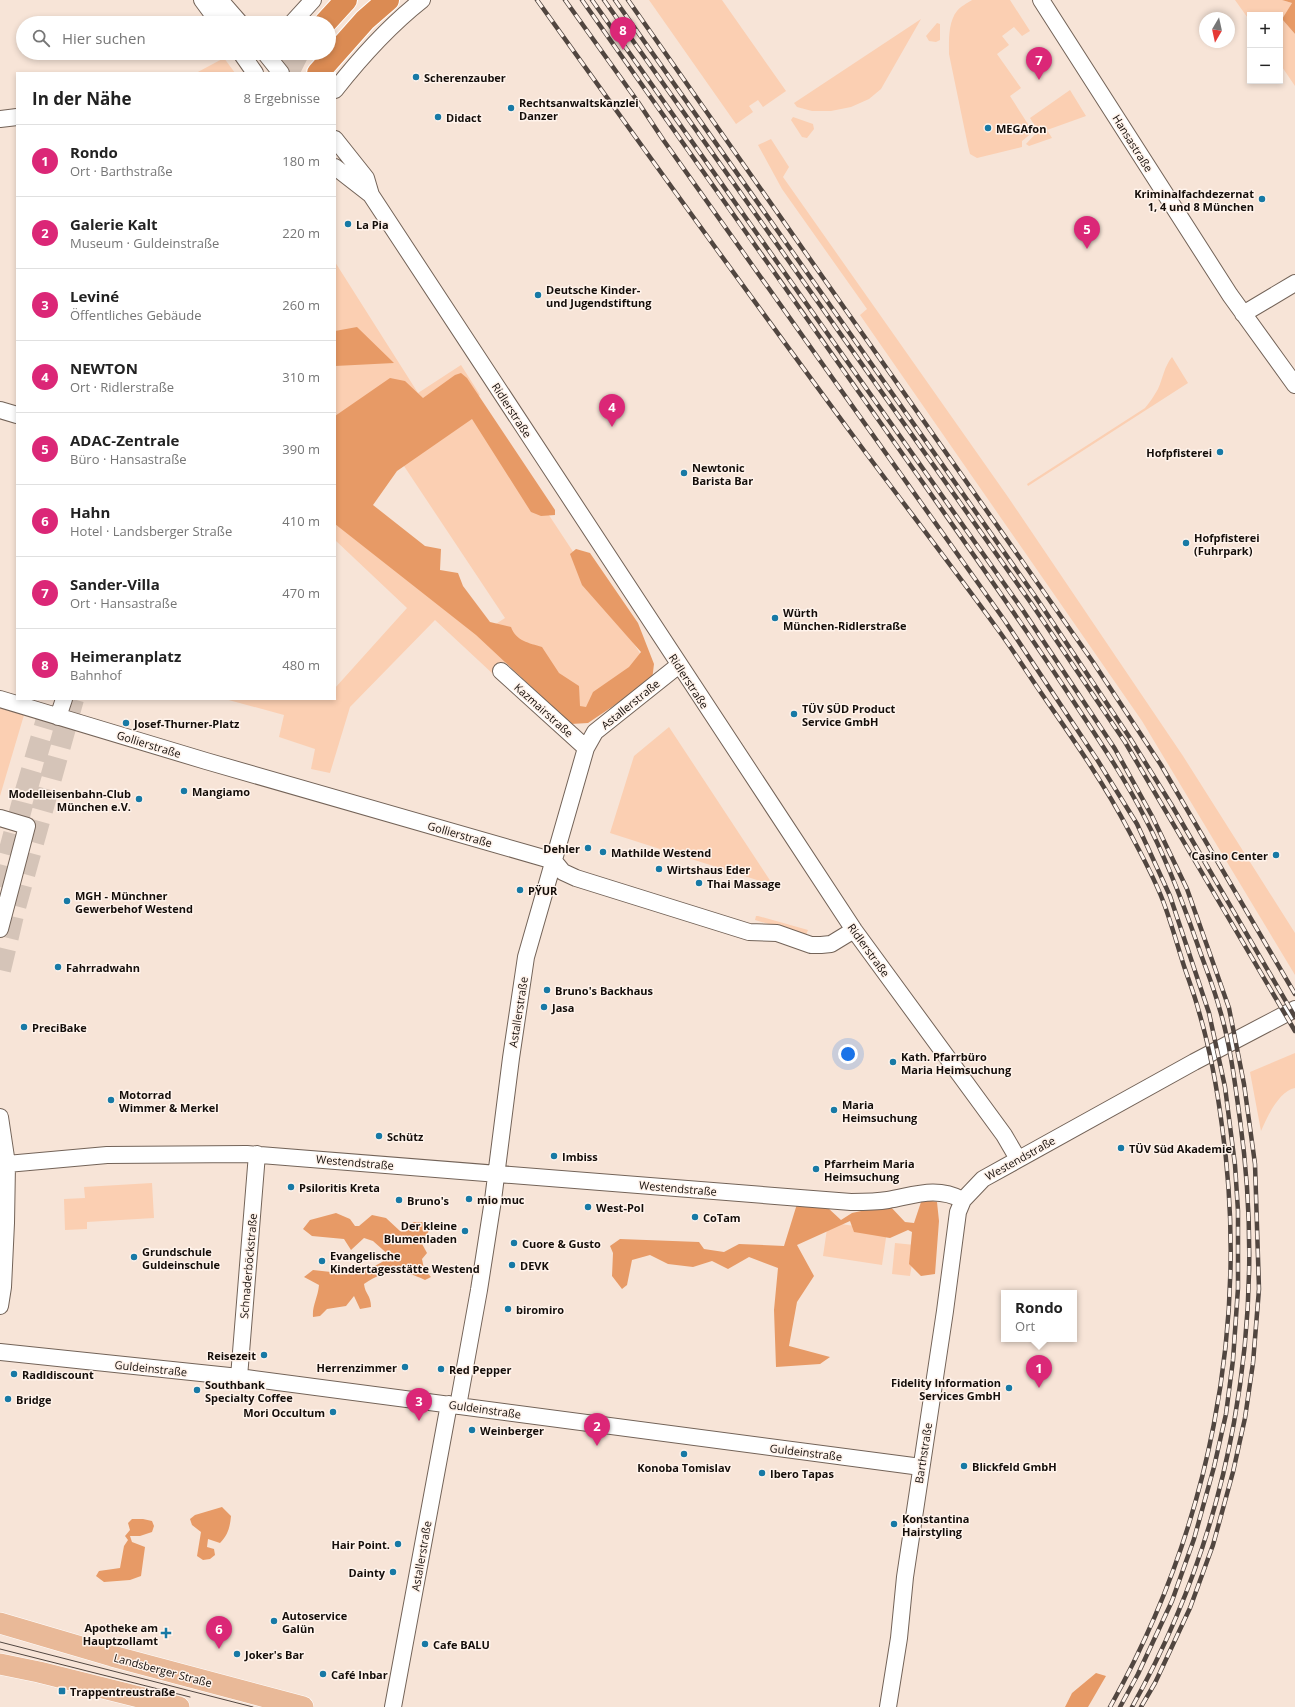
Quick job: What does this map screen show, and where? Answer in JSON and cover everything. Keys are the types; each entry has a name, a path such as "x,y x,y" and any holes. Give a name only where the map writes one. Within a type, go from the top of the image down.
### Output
{"highway":[{"path":"331,16 346,0"},
{"path":"336,53 365,20 388,0"},
{"path":"319,72 330,60"}],"main road":[{"name":"Landsberger Straße","path":"0,1623 112,1656 303,1707"},
{"path":"0,1664 40,1672 179,1707"}],"street":[{"path":"202,0 214,16"},
{"path":"220,0 234,16"},
{"path":"298,16 313,0"},
{"path":"336,89 361,58 405,14 422,0"},
{"name":"Hansastraße","path":"1041,0 1243,314 1295,385"},
{"path":"271,60 280,72"},
{"path":"0,119 16,117"},
{"name":"Ridlerstraße","path":"336,139 366,178 371,195 854,930 1004,1134 1018,1159"},
{"name":"Ridlerstraße","path":"336,168 371,195"},
{"path":"1243,314 1295,283"},
{"path":"0,410 16,415"},
{"name":"Astallerstraße","path":"393,1707 454,1405 479,1290 497,1174 511,1058 526,957 586,748 594,732 679,665"},
{"name":"Kazmairstraße","path":"501,672 586,748"},
{"name":"Gollierstraße","path":"0,700 554,861 563,872 576,878 749,932 777,933 821,946 831,944 854,930"},
{"path":"58,717 64,700"},
{"path":"0,818 27,826 0,929"},
{"name":"Westendstraße","path":"6,1164 107,1156 257,1154 851,1202 887,1200 930,1192 947,1193 963,1200 983,1178 1194,1062 1295,1009"},
{"path":"0,1122 6,1164 6,1223 3,1287 0,1306"},
{"name":"Schnaderböckstraße","path":"239,1377 257,1154"},
{"name":"Barthstraße","path":"888,1707 921,1467 945,1310 955,1230 958,1212 963,1200"},
{"name":"Guldeinstraße","path":"0,1352 239,1377 921,1467"}],"shaded area":[{"path":"649,0 722,0 786,91 763,107 758,100 749,106 753,112 736,124"},
{"path":"972,0 1010,0 1030,31 1022,36 1014,27 1002,36 1009,45 997,54 1021,88 1010,96 1033,132 1022,141 1022,147 977,158 970,154 949,54 950,32 954,15 960,8"},
{"path":"1235,0 1282,0 1292,3 1283,17 1283,12 1247,12 1247,17"},
{"path":"1282,0 1295,0 1295,34 1283,20 1283,17 1292,3"},
{"path":"921,19 881,89 869,99 851,107 831,111 812,111 797,107 794,103"},
{"path":"1283,20 1295,34 1295,86 1283,68"},
{"path":"937,23 940,24 940,40 936,42 929,41 926,36"},
{"path":"220,60 225,60 234,72 198,72"},
{"path":"1070,90 1086,116 1047,130 1052,138 1029,146 1026,144 1038,131 1030,118"},
{"path":"793,117 813,124 814,129 807,138 802,137 791,120"},
{"path":"771,139 789,167 783,177 1008,497 1183,756 1295,933 1295,975 1142,721 860,315 867,309 782,189 758,145"},
{"path":"336,264 418,393 461,365 480,395 474,399 477,406 653,673 593,716 514,655 493,674 435,620 350,707 330,773 311,769 315,749 279,737 284,715 229,700 336,700 336,687 407,608 336,541","holes":["396,454 505,618 485,631 360,511"]},
{"path":"357,327 394,363 336,366 336,331"},
{"path":"1172,357 1188,383 1028,486 1027,484 1145,408 1158,389 1165,369"},
{"path":"461,373 467,378 555,510 555,515 541,516 531,512 472,419 397,471 373,505 425,546 441,549 440,570 458,573 463,586 490,622 511,627 513,632 520,638 528,643 542,647 559,673 579,686 580,706 586,707 593,692 629,667 641,652 582,585 570,554 576,549 590,553 638,623 654,664 652,680 588,723 571,724 476,635 336,525 336,415 390,378 405,381 423,398 455,375"},
{"path":"0,708 24,715 0,796"},
{"path":"669,727 773,885 610,833 634,756"},
{"path":"756,916 808,930 806,935 755,920"},
{"path":"1295,1053 1295,1088 1284,1094 1274,1105 1261,1131 1250,1072"},
{"path":"152,1183 154,1218 87,1222 87,1229 65,1230 64,1199 85,1198 84,1187"},
{"path":"922,1199 937,1202 939,1221 935,1274 921,1276 909,1264 912,1232 908,1230 890,1238 854,1232 850,1221 797,1245 814,1276 797,1302 789,1346 830,1357 820,1364 776,1367 774,1310 778,1268 749,1257 728,1269 712,1261 693,1267 668,1264 650,1255 632,1260 627,1285 622,1289 612,1276 613,1253 610,1246 620,1239 699,1242 704,1249 724,1252 739,1244 784,1246 797,1204 828,1208 841,1220 852,1213 889,1205 905,1222 914,1223"},
{"path":"336,1213 350,1219 355,1226 359,1226 372,1215 386,1218 400,1231 406,1231 413,1222 424,1222 429,1231 421,1242 427,1253 422,1259 424,1269 431,1277 425,1280 408,1273 401,1272 380,1275 364,1284 371,1307 360,1309 354,1296 346,1306 327,1309 320,1316 313,1317 313,1309 318,1294 319,1285 304,1277 313,1270 349,1274 373,1267 391,1257 373,1241 364,1238 351,1250 344,1239 312,1236 303,1229 310,1220"},
{"path":"828,1222 887,1231 882,1265 823,1256"},
{"path":"895,1243 915,1245 910,1276 892,1274"},
{"path":"222,1507 231,1516 228,1531 220,1543 208,1539 207,1547 214,1549 215,1555 210,1559 203,1560 197,1556 201,1532 192,1525 190,1519 195,1515"},
{"path":"132,1519 152,1521 154,1526 152,1532 140,1536 130,1536 132,1542 145,1547 141,1576 130,1580 104,1582 96,1576 99,1571 120,1568 124,1546 128,1540 125,1536 130,1530 128,1523"},
{"path":"1096,1673 1106,1676 1088,1707 1065,1707 1072,1693"}],"tunnel":[{"path":"288,72 294,60"},
{"path":"0,887 53,700"},
{"path":"0,970 14,911 73,700"}],"tram line":[{"path":"0,1642 253,1707"},
{"path":"0,1649 190,1697"}],"railway":[{"path":"537,0 776,331 1009,645 1100,780 1151,874 1169,917 1196,1000 1207,1040 1222,1126 1229,1201 1230,1276 1225,1351 1214,1426 1196,1499 1173,1570 1144,1640 1110,1707"},
{"path":"565,0 1005,621 1098,761 1137,824 1170,896 1209,1013 1225,1087 1235,1165 1238,1211 1238,1288 1233,1360 1226,1414 1214,1467 1194,1539 1172,1601 1138,1674 1120,1707"},
{"path":"582,0 983,568 1044,657 1106,752 1127,785 1160,848 1214,991 1223,1020 1232,1063 1248,1196 1249,1272 1244,1348 1234,1422 1218,1496 1195,1569 1166,1639 1132,1707"},
{"path":"592,0 1022,609 1115,749 1152,816 1187,889 1229,1008 1244,1084 1255,1164 1259,1289 1253,1363 1245,1418 1233,1472 1213,1545 1190,1608 1155,1683 1141,1707"},
{"path":"604,0 1031,603 1125,742 1295,1031"},
{"path":"615,0 1037,599 1130,738 1171,804 1295,1017"},
{"path":"628,0 1093,662 1161,765 1295,994"}],"place":[{"name":"Heimeranplatz","path":"623,50"},
{"name":"Scherenzauber","path":"416,77"},
{"name":"Sander-Villa","path":"1039,80"},
{"name":"Rechtsanwaltskanzlei Danzer","path":"511,108"},
{"name":"Didact","path":"438,117"},
{"name":"MEGAfon","path":"988,128"},
{"name":"Kriminalfachdezernat 1, 4 und 8 München","path":"1262,199"},
{"name":"La Pia","path":"348,224"},
{"name":"ADAC-Zentrale","path":"1087,249"},
{"name":"Deutsche Kinder- und Jugendstiftung","path":"538,295"},
{"name":"NEWTON","path":"612,427"},
{"name":"Hofpfisterei","path":"1220,452"},
{"name":"Newtonic Barista Bar","path":"684,473"},
{"name":"Hofpfisterei (Fuhrpark)","path":"1186,543"},
{"name":"Würth München-Ridlerstraße","path":"775,618"},
{"name":"TÜV SÜD Product Service GmbH","path":"794,714"},
{"name":"Josef-Thurner-Platz","path":"126,723"},
{"name":"Mangiamo","path":"184,791"},
{"name":"Modelleisenbahn-Club München e.V.","path":"139,799"},
{"name":"Dehler","path":"588,848"},
{"name":"Mathilde Westend","path":"603,852"},
{"name":"Casino Center","path":"1276,855"},
{"name":"Wirtshaus Eder","path":"659,869"},
{"name":"Thai Massage","path":"699,883"},
{"name":"PŸUR","path":"520,890"},
{"name":"MGH - Münchner Gewerbehof Westend","path":"67,901"},
{"name":"Fahrradwahn","path":"58,967"},
{"name":"Bruno's Backhaus","path":"547,990"},
{"name":"Jasa","path":"544,1007"},
{"name":"PreciBake","path":"24,1027"},
{"name":"Kath. Pfarrbüro Maria Heimsuchung","path":"893,1062"},
{"name":"Motorrad Wimmer & Merkel","path":"111,1100"},
{"name":"Maria Heimsuchung","path":"834,1110"},
{"name":"Schütz","path":"379,1136"},
{"name":"TÜV Süd Akademie","path":"1121,1148"},
{"name":"Imbiss","path":"554,1156"},
{"name":"Pfarrheim Maria Heimsuchung","path":"816,1169"},
{"name":"Psiloritis Kreta","path":"291,1187"},
{"name":"mio muc","path":"469,1199"},
{"name":"Bruno's","path":"399,1200"},
{"name":"West-Pol","path":"588,1207"},
{"name":"CoTam","path":"695,1217"},
{"name":"Der kleine Blumenladen","path":"465,1231"},
{"name":"Cuore & Gusto","path":"514,1243"},
{"name":"Grundschule Guldeinschule","path":"134,1257"},
{"name":"Evangelische Kindertagesstätte Westend","path":"322,1261"},
{"name":"DEVK","path":"512,1265"},
{"name":"biromiro","path":"508,1309"},
{"name":"Reisezeit","path":"264,1355"},
{"name":"Herrenzimmer","path":"405,1367"},
{"name":"Red Pepper","path":"441,1369"},
{"name":"Radldiscount","path":"14,1374"},
{"name":"Fidelity Information Services GmbH","path":"1009,1388"},
{"name":"Rondo","path":"1039,1388"},
{"name":"Southbank Specialty Coffee","path":"197,1390"},
{"name":"Bridge","path":"8,1399"},
{"name":"Mori Occultum","path":"333,1412"},
{"name":"Leviné","path":"419,1421"},
{"name":"Weinberger","path":"472,1430"},
{"name":"Galerie Kalt","path":"597,1446"},
{"name":"Konoba Tomislav","path":"684,1454"},
{"name":"Blickfeld GmbH","path":"964,1466"},
{"name":"Ibero Tapas","path":"762,1473"},
{"name":"Konstantina Hairstyling","path":"894,1524"},
{"name":"Hair Point.","path":"398,1544"},
{"name":"Dainty","path":"393,1572"},
{"name":"Autoservice Galün","path":"274,1621"},
{"name":"Apotheke am Hauptzollamt","path":"166,1633"},
{"name":"Cafe BALU","path":"425,1644"},
{"name":"Hahn","path":"219,1649"},
{"name":"Joker's Bar","path":"237,1654"},
{"name":"Café Inbar","path":"323,1674"},
{"name":"Trappentreustraße","path":"62,1691"}]}
